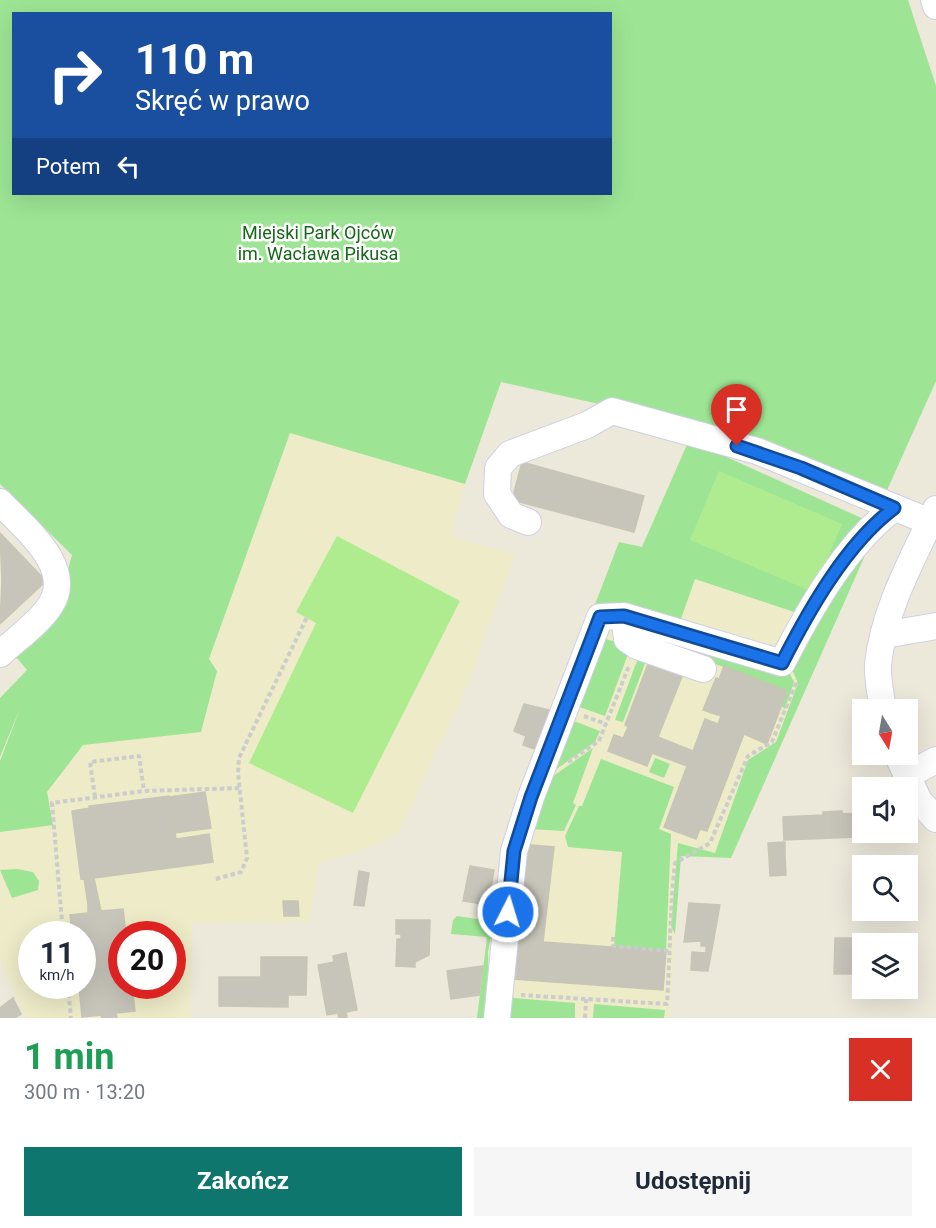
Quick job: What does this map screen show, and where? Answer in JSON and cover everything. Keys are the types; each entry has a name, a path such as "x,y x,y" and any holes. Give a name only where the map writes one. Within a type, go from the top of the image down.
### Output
{"street":[{"path":"934,0 936,6"},
{"path":"528,522 511,515 497,494 498,468 510,454 587,425 612,411 757,451 894,508 933,515 894,602 884,635 878,665 882,699"},
{"path":"0,502 49,557 56,570 57,590 50,606 0,654"},
{"path":"498,1006 514,851 535,785 600,617 624,616 782,663 805,618 865,533 894,508"},
{"path":"624,616 627,639 637,646 704,669"},
{"path":"884,635 930,624"},
{"path":"918,762 936,759"},
{"path":"901,765 919,801 936,819"}],"path":[{"path":"216,879 241,872 247,858 239,758 306,617"},
{"path":"535,785 599,741 637,646"},
{"path":"498,1006 586,999 667,1004 669,924 675,863 710,843 748,756 772,742 796,683 790,670 782,663"},
{"path":"95,797 90,762 139,756 144,791"},
{"path":"62,921 52,803 144,791 240,788"},
{"path":"613,937 613,946 670,951"},
{"path":"69,999 71,1018"},
{"path":"585,1018 586,999"}],"shaded area":[{"path":"290,433 465,484 450,536 515,554 465,691 398,834 358,852 319,863 310,922 192,923 190,1018 26,1018 0,959 0,761 209,659"},
{"path":"687,443 874,535 731,858 681,856 669,1018 477,1018 487,937 502,856 619,542 642,547"}],"green space":[{"name":"Miejski Park Ojców im. Wacława Pikusa","path":"0,0 908,0 936,86 936,381 884,497 710,429 501,382 465,484 290,433 209,659 217,671 201,732 83,745 47,792 53,825 0,832 0,761 21,706 0,757 0,698 27,670 11,651 58,606 72,555 0,484"},
{"path":"689,440 868,521 800,614 695,579 676,633 789,672 794,682 785,709 742,673 593,623 508,849 488,952 489,1018 477,1018 487,937 451,934 453,920 457,916 490,921 502,856 522,794 619,542 642,547"},
{"path":"719,471 842,524 813,592 690,540"},
{"path":"874,535 731,858 681,856 675,934 671,926 678,843 715,853 748,760 776,742 798,683 791,667 805,623"},
{"path":"337,536 460,601 353,813 249,763 316,623 296,612"},
{"path":"602,638 631,646 605,716 571,704"},
{"path":"641,650 649,653 623,722 615,720"},
{"path":"566,718 600,731 595,742 541,780"},
{"path":"593,748 573,803 576,805 564,831 528,829 539,786"},
{"path":"655,758 670,764 664,778 649,772"},
{"path":"601,759 674,787 659,829 671,834 666,951 614,947 622,852 568,847 565,836 579,806 582,806"},
{"path":"17,869 33,872 39,881 38,890 12,898 0,870"},
{"path":"501,997 575,1003 575,1018 500,1018"},
{"path":"594,1004 665,1010 664,1018 593,1018"}],"building":[{"path":"522,462 644,496 634,532 512,500"},
{"path":"0,533 46,581 0,624 2,581"},
{"path":"651,656 685,669 658,737 693,751 705,719 718,724 721,716 703,710 716,678 719,679 724,666 787,691 767,744 744,734 707,831 700,829 696,839 664,827 687,766 652,753 647,766 608,751 614,735 623,738 628,727 625,725"},
{"path":"524,704 549,710 535,749 523,745 526,736 514,731"},
{"path":"205,792 211,828 175,833 170,797"},
{"path":"169,796 176,839 209,834 213,862 94,878 101,911 123,909 124,921 108,921 108,999 134,999 135,1011 116,1013 117,1018 102,1018 101,1015 82,1017 80,999 96,999 96,921 71,921 70,915 88,913 72,811 90,808 89,806"},
{"path":"842,811 842,814 852,814 852,837 784,840 783,817 823,815 823,812"},
{"path":"785,842 785,856 769,857 768,843"},
{"path":"520,844 554,847 543,942 666,951 663,990 513,979"},
{"path":"785,856 786,875 770,876 769,857"},
{"path":"470,866 494,870 488,905 463,901"},
{"path":"359,871 369,873 364,906 354,905"},
{"path":"283,901 298,901 299,916 284,916"},
{"path":"689,903 720,905 708,971 691,970 692,952 706,953 706,946 701,946 701,941 684,942"},
{"path":"396,920 430,920 429,955 415,962 415,967 396,966 397,939 401,939 401,934 396,934"},
{"path":"835,938 852,938 852,974 834,974"},
{"path":"346,953 357,1010 346,1012 347,1017 339,1018 338,1013 327,1015 318,965 334,962 333,956"},
{"path":"261,957 307,957 306,995 288,995 288,1007 219,1006 219,977 261,977"},
{"path":"483,966 479,995 451,999 447,971"},
{"path":"13,998 21,1014 15,1018 0,1018 0,1008"}],"route":[{"path":"508,912 514,851 531,797 600,617 624,616 782,663 805,618 865,533 894,508 801,468 737,446"}]}
